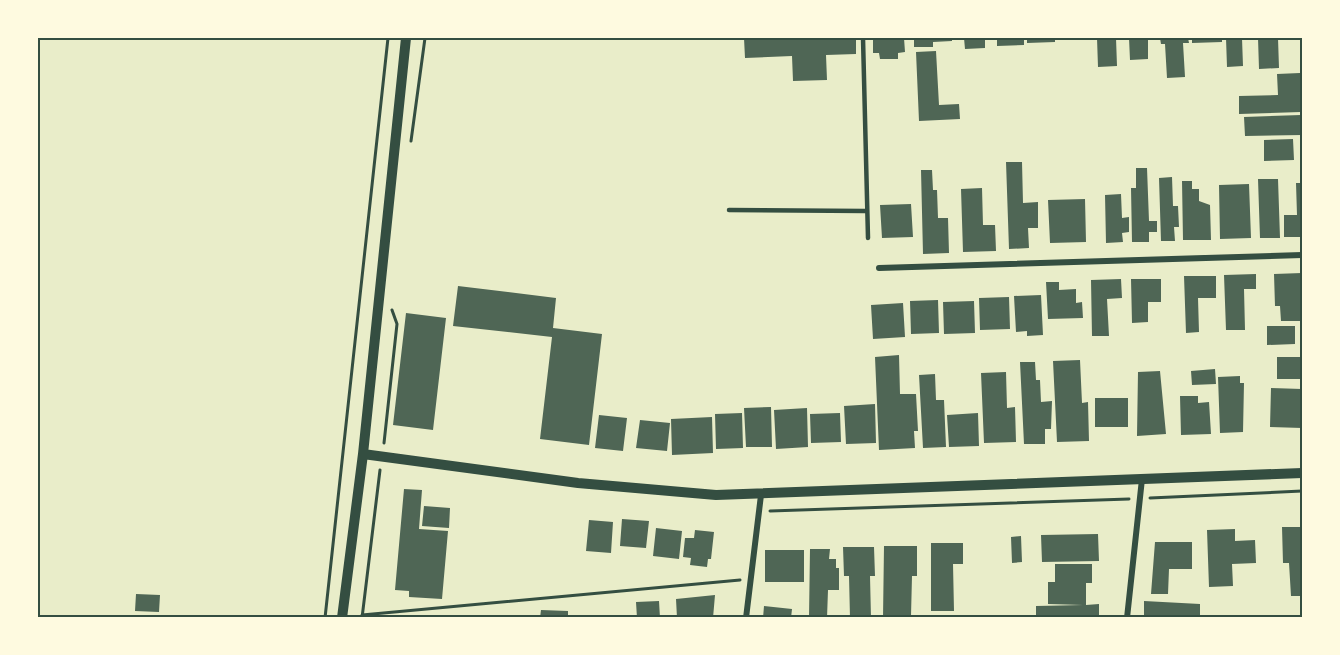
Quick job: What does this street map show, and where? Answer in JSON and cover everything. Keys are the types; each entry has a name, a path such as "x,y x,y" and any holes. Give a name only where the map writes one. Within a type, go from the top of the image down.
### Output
{"street":[{"path":"342,618 363,454 406,38"},
{"path":"879,268 1302,255"},
{"path":"363,454 600,485 716,495 1302,473"},
{"path":"1127,618 1142,479"},
{"path":"746,618 761,495"}],"lane":[{"path":"863,38 865,211 868,238"},
{"path":"729,210 865,211"}],"path":[{"path":"325,618 388,38"},
{"path":"410,150 425,38"},
{"path":"391,308 397,324 390,403 362,616 751,579"},
{"path":"759,512 1302,491"}],"building":[{"path":"744,38 856,38 856,54 826,55 827,80 793,81 792,56 745,58"},
{"path":"873,38 904,38 905,52 898,53 898,59 880,59 879,53 873,53"},
{"path":"914,38 952,38 952,41 933,42 933,47 914,47"},
{"path":"964,38 985,38 985,48 965,49"},
{"path":"997,38 1024,38 1024,45 997,46"},
{"path":"1027,38 1055,38 1055,42 1027,43"},
{"path":"1097,38 1116,38 1117,66 1098,67"},
{"path":"1129,38 1148,38 1148,59 1130,60"},
{"path":"1160,38 1188,38 1189,43 1183,43 1185,77 1167,78 1165,44 1161,44"},
{"path":"1192,38 1222,38 1222,42 1192,43"},
{"path":"1226,38 1242,38 1243,66 1227,67"},
{"path":"1258,38 1278,38 1279,68 1259,69"},
{"path":"936,51 939,105 959,104 960,119 919,121 916,52"},
{"path":"1300,73 1301,112 1239,114 1239,96 1278,95 1277,74"},
{"path":"1301,115 1302,135 1245,136 1244,117"},
{"path":"1293,139 1294,160 1264,161 1264,140"},
{"path":"1006,162 1022,162 1023,203 1038,202 1038,228 1028,228 1029,248 1009,249"},
{"path":"1136,168 1147,168 1149,221 1157,221 1157,232 1149,232 1149,242 1132,242 1131,188 1136,188"},
{"path":"921,170 932,170 933,190 937,190 938,218 948,218 949,253 923,254"},
{"path":"1172,177 1173,206 1178,206 1179,227 1174,227 1175,241 1161,241 1159,178"},
{"path":"1258,179 1278,179 1280,238 1260,238"},
{"path":"1182,181 1192,181 1192,189 1199,189 1199,201 1210,205 1211,240 1183,240"},
{"path":"1296,183 1302,183 1302,237 1284,237 1284,215 1297,215"},
{"path":"1249,184 1251,238 1220,239 1219,185"},
{"path":"982,188 983,225 995,225 996,251 963,252 961,189"},
{"path":"1121,194 1122,218 1129,217 1129,232 1122,233 1123,242 1106,243 1105,195"},
{"path":"1085,199 1086,242 1050,243 1048,200"},
{"path":"911,204 913,237 882,238 880,205"},
{"path":"1302,273 1301,321 1281,321 1280,306 1275,306 1274,274"},
{"path":"1256,274 1256,289 1244,289 1245,330 1226,330 1224,275"},
{"path":"1184,276 1216,276 1216,298 1198,298 1199,332 1186,333"},
{"path":"1121,279 1122,298 1107,299 1109,336 1092,336 1091,280"},
{"path":"1131,279 1161,279 1161,302 1148,302 1148,322 1132,323"},
{"path":"1046,282 1059,282 1059,290 1076,289 1076,303 1082,302 1083,318 1048,319"},
{"path":"458,286 556,298 553,328 602,334 589,445 540,439 552,337 453,326"},
{"path":"1041,295 1043,335 1027,336 1027,331 1016,332 1014,296"},
{"path":"1009,297 1010,329 980,330 979,298"},
{"path":"938,300 939,333 911,334 910,301"},
{"path":"974,301 975,333 944,334 943,302"},
{"path":"903,303 905,337 873,339 871,305"},
{"path":"406,313 446,318 433,430 393,425"},
{"path":"1267,326 1295,326 1295,344 1267,345"},
{"path":"899,355 900,394 916,394 918,431 914,431 915,448 879,450 875,357"},
{"path":"1277,357 1302,357 1302,379 1277,379"},
{"path":"1080,360 1082,403 1088,402 1089,441 1057,442 1053,361"},
{"path":"1020,362 1035,362 1036,380 1040,380 1041,402 1052,401 1051,429 1045,429 1045,444 1024,444"},
{"path":"1215,369 1216,384 1192,385 1191,371"},
{"path":"1160,371 1166,434 1137,436 1138,372"},
{"path":"1006,372 1007,408 1015,407 1016,442 984,443 981,373"},
{"path":"935,374 936,400 944,400 946,447 923,448 919,375"},
{"path":"1240,376 1240,383 1244,383 1243,432 1220,433 1218,377"},
{"path":"1271,388 1302,389 1302,428 1270,427"},
{"path":"1180,396 1198,396 1198,403 1209,402 1211,434 1181,435"},
{"path":"1095,398 1128,398 1128,427 1095,427"},
{"path":"875,404 876,443 846,444 844,406"},
{"path":"771,407 772,447 746,447 744,408"},
{"path":"807,408 808,447 776,449 774,410"},
{"path":"742,413 743,448 716,449 715,414"},
{"path":"840,413 841,442 811,443 810,414"},
{"path":"978,413 979,446 949,447 947,415"},
{"path":"599,415 627,418 623,451 595,448"},
{"path":"712,417 713,453 672,455 671,419"},
{"path":"640,420 670,423 667,451 636,448"},
{"path":"404,489 422,490 419,529 448,531 442,599 409,597 409,591 395,590"},
{"path":"424,506 450,508 449,528 422,526"},
{"path":"622,519 649,521 646,548 620,546"},
{"path":"589,520 613,522 611,553 586,551"},
{"path":"1282,527 1302,527 1302,596 1291,596 1289,563 1283,563"},
{"path":"656,528 682,531 679,559 653,556"},
{"path":"1235,529 1235,541 1255,540 1256,563 1232,564 1233,586 1209,587 1207,530"},
{"path":"695,530 714,532 711,559 708,559 707,567 690,565 691,558 683,557 685,538 694,538"},
{"path":"1098,534 1099,561 1042,562 1041,535"},
{"path":"1021,536 1022,562 1012,563 1011,537"},
{"path":"1155,542 1192,542 1192,569 1169,569 1168,594 1151,594"},
{"path":"931,543 963,543 963,564 953,564 954,611 931,611"},
{"path":"884,546 917,546 917,576 912,576 911,616 883,618"},
{"path":"843,547 874,547 875,576 870,576 871,618 850,618 849,576 844,576"},
{"path":"810,549 830,549 829,559 836,559 836,568 839,568 839,590 828,590 827,618 809,618"},
{"path":"765,550 804,550 804,582 765,582"},
{"path":"1055,564 1092,564 1092,583 1086,583 1086,605 1099,604 1099,618 1036,618 1036,606 1083,605 1048,604 1048,582 1055,582"},
{"path":"136,594 160,595 159,612 135,611"},
{"path":"715,595 713,618 677,618 676,599"},
{"path":"659,601 660,618 637,618 636,602"},
{"path":"1144,601 1200,604 1200,618 1144,618"},
{"path":"764,606 792,609 791,618 763,618"},
{"path":"541,610 568,611 568,618 540,618"}]}
